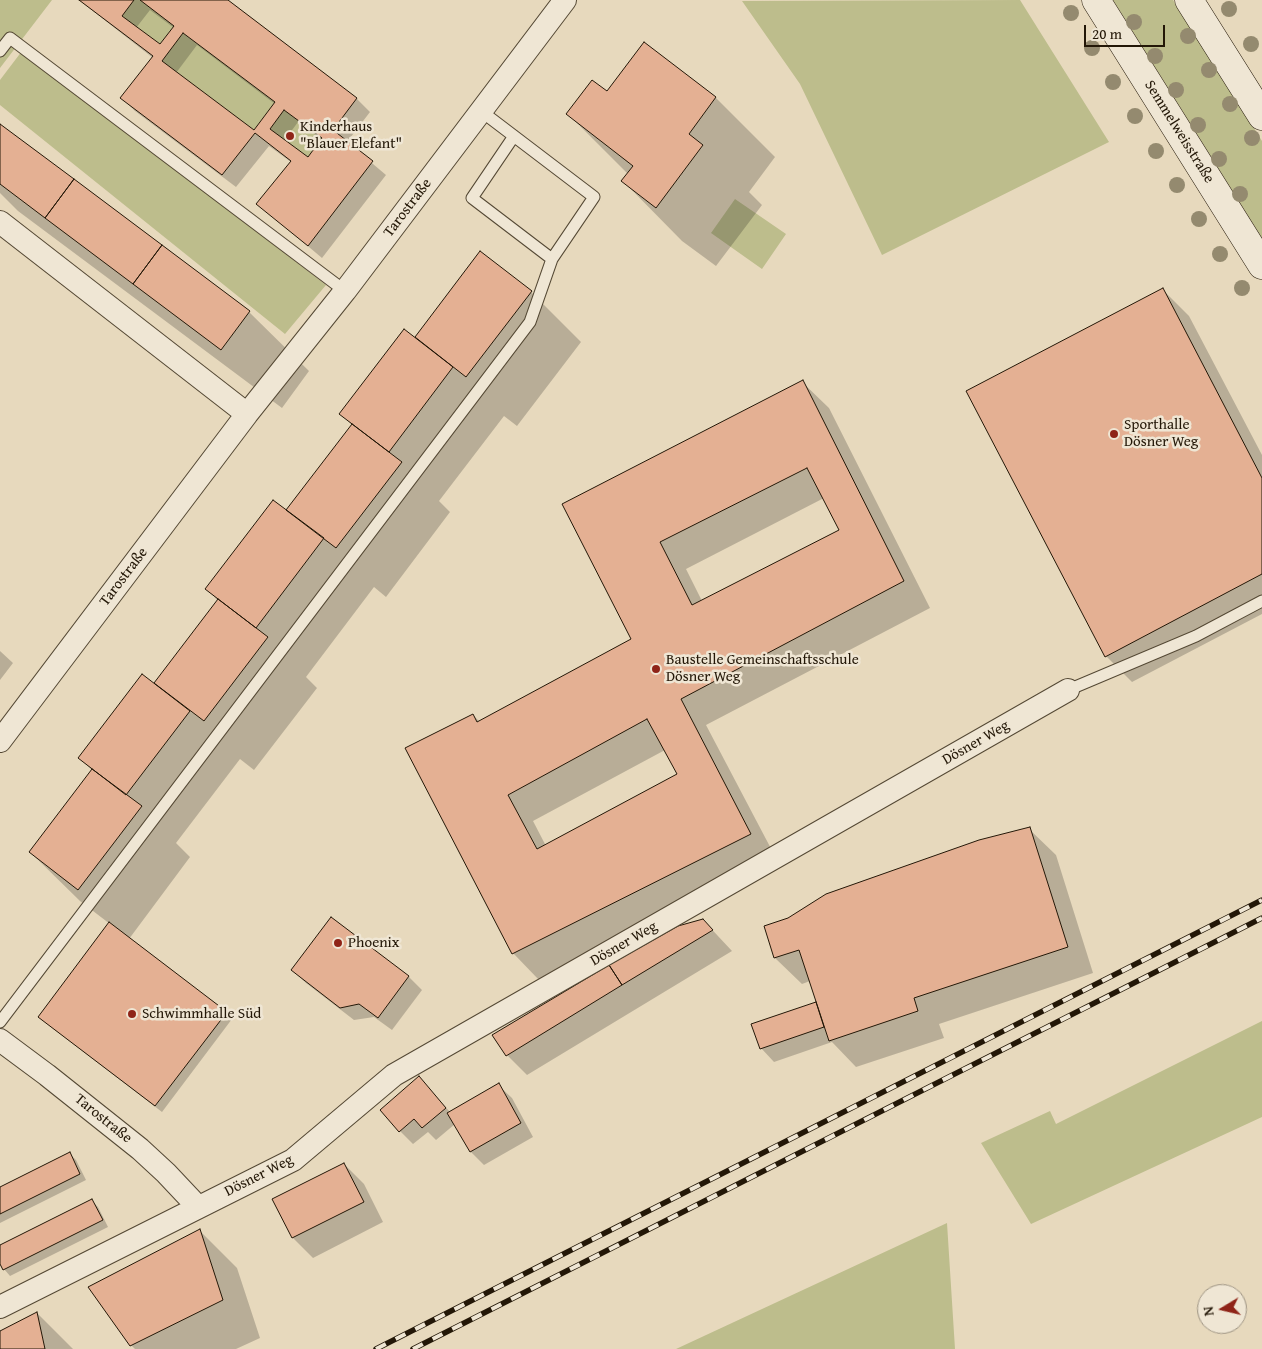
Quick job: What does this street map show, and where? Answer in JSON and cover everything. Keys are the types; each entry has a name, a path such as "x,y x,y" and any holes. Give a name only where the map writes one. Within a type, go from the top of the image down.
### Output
{"main road":[{"name":"Semmelweisstraße","path":"1096,0 1262,265"},
{"path":"1189,0 1262,116"}],"street":[{"name":"Tarostraße","path":"0,741 247,414 345,291 566,0"},
{"path":"0,222 247,414"},
{"name":"Dösner Weg","path":"0,1307 293,1160 394,1076 1068,690"},
{"name":"Tarostraße","path":"0,1040 48,1075 140,1149 198,1207"}],"lane":[{"path":"0,51 10,38 345,291"},
{"path":"0,1022 530,322 552,259 594,196 481,112"},
{"path":"514,136 472,198 552,259"},
{"name":"Dösner Weg","path":"1068,690 1196,636 1262,601"}],"green space":[{"path":"0,0 52,0 0,68"},
{"path":"134,0 140,0 174,26 160,44 122,16"},
{"path":"1020,0 1109,142 882,255 800,84 742,1"},
{"path":"1113,0 1173,0 1262,141 1262,238"},
{"path":"183,33 275,102 254,130 162,61"},
{"path":"22,51 326,285 285,334 0,105 0,80"},
{"path":"284,110 322,138 308,157 270,129"},
{"path":"735,199 786,234 762,269 711,233"},
{"path":"1262,1021 1262,1117 1031,1224 981,1143 1050,1111 1056,1124"},
{"path":"947,1223 955,1349 676,1349"}],"building":[{"path":"79,0 134,0 122,16 160,44 174,26 140,0 228,0 357,98 333,130 373,161 308,246 256,204 291,161 255,133 222,175 120,98 153,56","holes":["183,33 275,102 254,130 162,61","284,110 322,138 308,157 270,129"]},
{"path":"644,42 716,97 689,134 703,145 656,208 621,181 633,166 566,114 592,80 607,91"},
{"path":"0,124 74,179 45,218 0,184"},
{"path":"74,179 162,245 133,284 45,218"},
{"path":"162,245 250,311 221,350 133,284"},
{"path":"480,251 532,291 466,377 415,337"},
{"name":"Sporthalle Dösner Weg","path":"1163,288 1262,478 1262,574 1105,657 966,391"},
{"path":"404,329 453,367 389,452 339,414"},
{"name":"Baustelle Gemeinschaftsschule Dösner Weg","path":"803,380 904,581 681,699 751,834 512,954 405,748 473,714 477,722 631,639 562,504","holes":["807,468 839,530 692,605 660,542","647,719 677,774 537,849 508,795"]},
{"path":"352,424 402,462 336,548 286,510"},
{"path":"273,500 324,538 256,628 205,589"},
{"path":"218,599 268,637 204,721 154,683"},
{"path":"142,674 190,711 126,795 78,758"},
{"path":"92,769 142,806 78,890 29,852"},
{"path":"1030,827 1068,947 914,998 918,1011 829,1041 799,950 774,958 764,926 788,918 826,894 979,840"},
{"name":"Phoenix","path":"331,917 409,976 378,1018 359,1004 340,1008 291,970"},
{"path":"703,919 713,930 622,985 609,965 678,926"},
{"name":"Schwimmhalle Süd","path":"109,922 227,1012 155,1106 38,1017"},
{"path":"609,965 622,985 506,1056 492,1035"},
{"path":"816,1002 824,1027 760,1049 751,1024"},
{"path":"419,1076 446,1108 422,1128 414,1119 399,1132 380,1110"},
{"path":"499,1083 521,1123 470,1152 447,1113"},
{"path":"70,1152 80,1174 0,1214 0,1187"},
{"path":"344,1163 364,1202 292,1238 272,1199"},
{"path":"92,1199 103,1220 3,1270 0,1264 0,1245"},
{"path":"200,1229 223,1300 130,1346 88,1287"},
{"path":"37,1312 45,1349 0,1349 0,1331"}],"railway":[{"path":"376,1349 1262,900"},
{"path":"413,1349 1262,918"}],"place":[{"name":"Kinderhaus \"Blauer Elefant\"","path":"290,136"},
{"name":"Sporthalle Dösner Weg","path":"1114,434"},
{"name":"Baustelle Gemeinschaftsschule Dösner Weg","path":"656,669"},
{"name":"Phoenix","path":"338,943"},
{"name":"Schwimmhalle Süd","path":"132,1014"}]}
